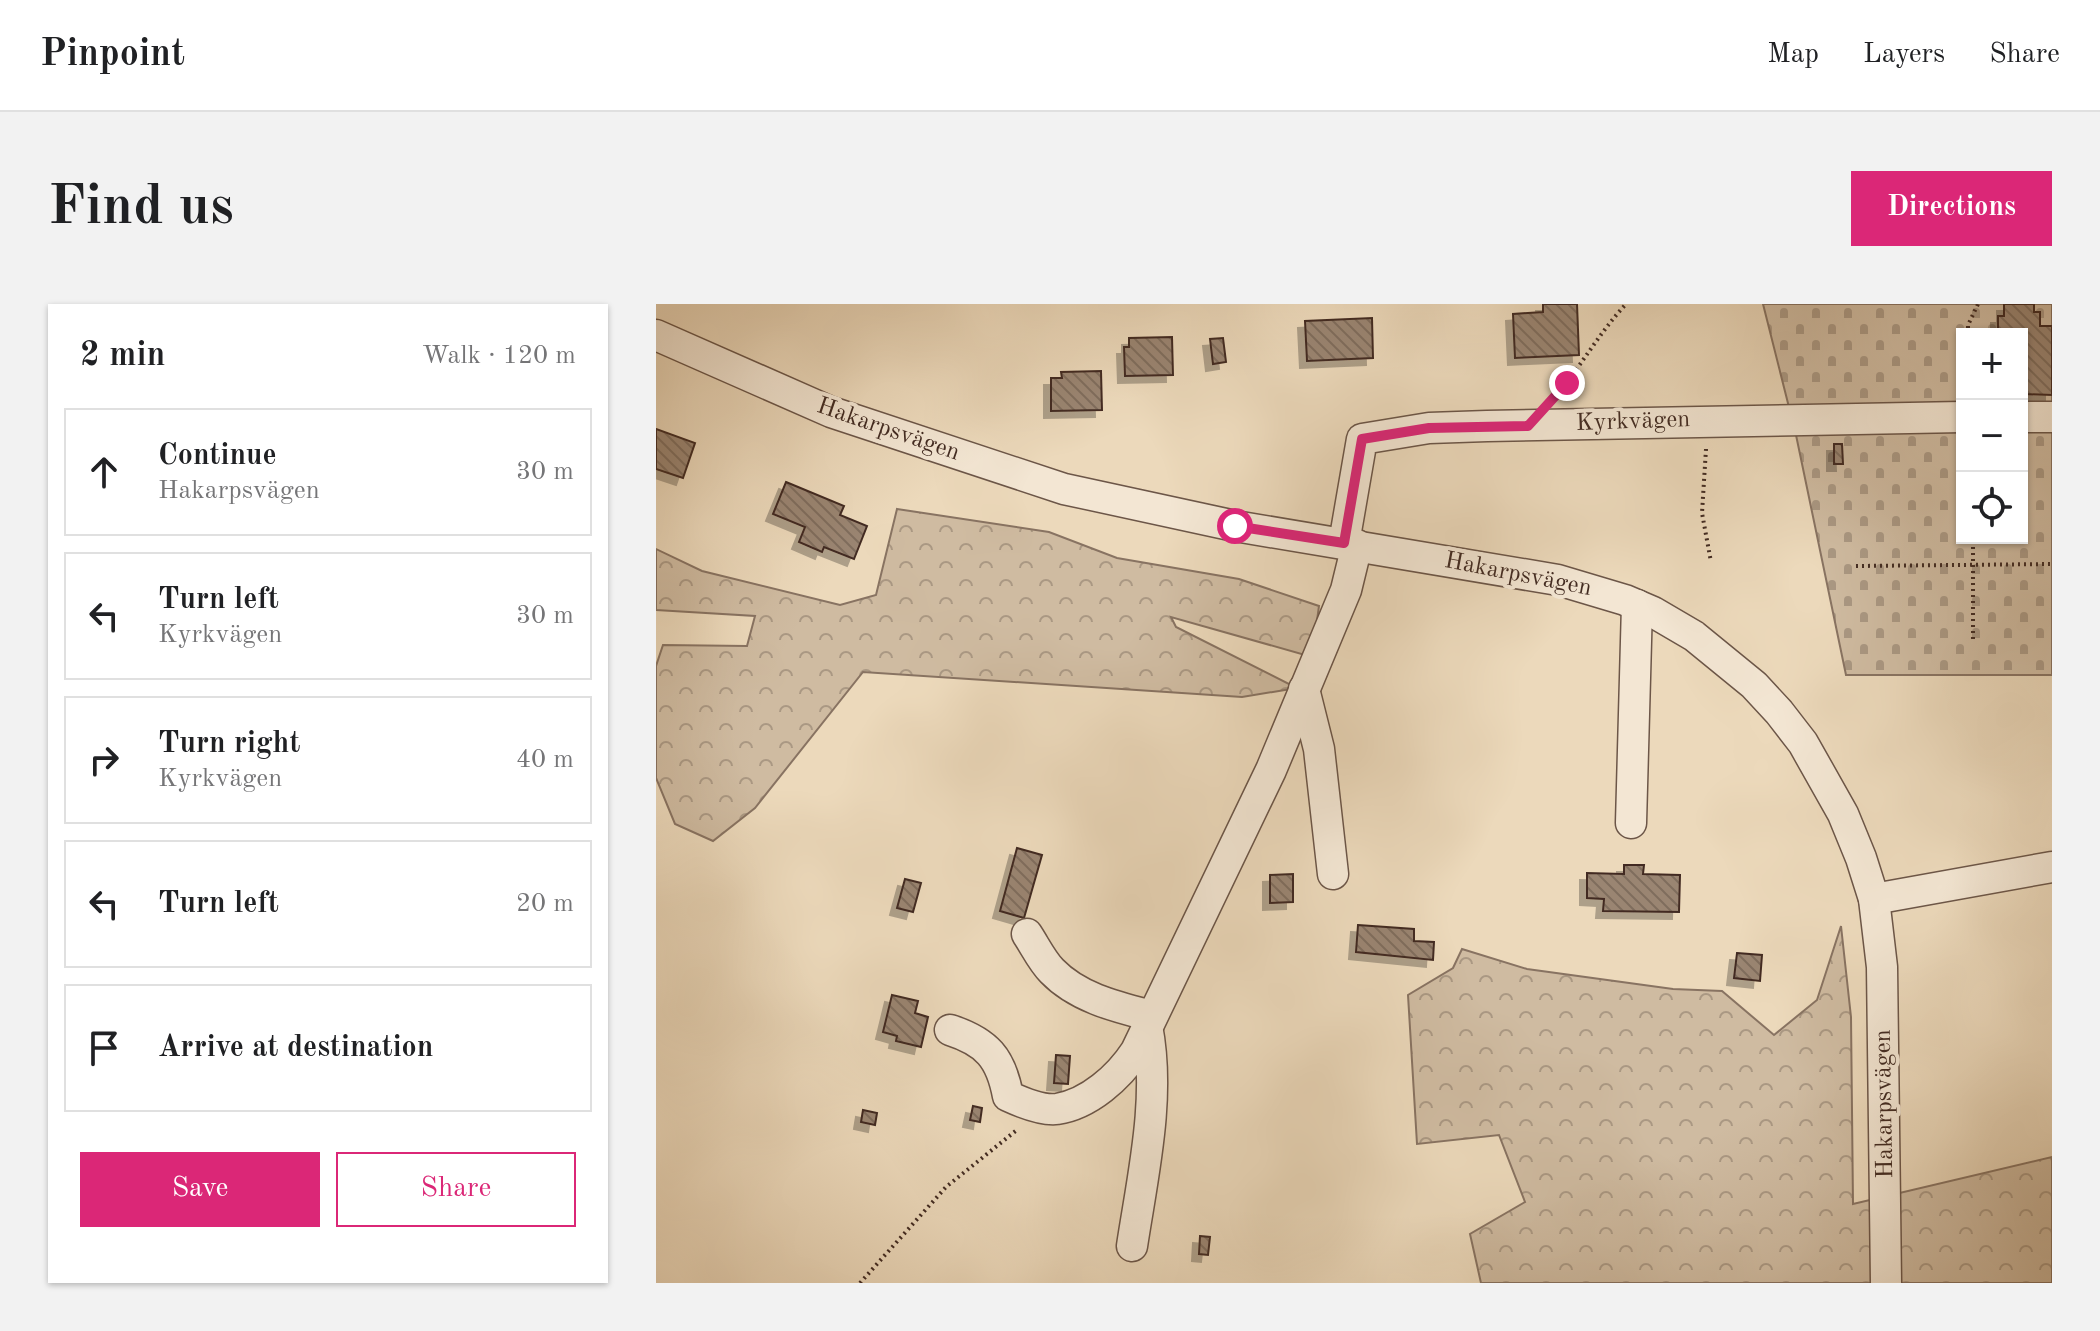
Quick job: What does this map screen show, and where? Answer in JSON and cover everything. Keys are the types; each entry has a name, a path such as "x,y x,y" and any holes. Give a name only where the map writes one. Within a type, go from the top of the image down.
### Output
{"street":[{"name":"Hakarpsvägen","path":"656,335 831,412 1064,489 1235,526 1558,580 1598,590 1637,605 1694,636 1754,685 1779,712 1822,774 1843,814 1874,899 1882,967 1886,1283"},
{"name":"Kyrkvägen","path":"1350,544 1362,439 1429,428 1956,417"},
{"path":"2028,417 2052,417"},
{"path":"950,1030 973,1037 989,1050 1001,1069 1008,1096 1055,1109 1094,1094 1130,1060 1271,770 1346,590 1350,544"},
{"path":"1631,823 1637,605"},
{"path":"1304,689 1319,749 1333,874"},
{"path":"1874,899 2052,867"},
{"path":"1027,934 1052,971 1069,985 1089,997 1149,1021"},
{"path":"1132,1246 1147,1147 1153,1059 1149,1021"}],"path":[{"path":"1528,426 1567,383 1602,330 1626,304"},
{"path":"1968,328 1978,304"},
{"path":"1706,442 1702,513 1711,562"},
{"path":"1973,544 1973,639"},
{"path":"1856,566 2052,564"},
{"path":"860,1283 946,1187 1017,1129 1055,1109"}],"green space":[{"path":"1763,304 2052,304 2052,675 1846,675 1796,435"},
{"path":"897,509 1049,532 1117,558 1239,579 1319,606 1312,657 1171,617 1176,627 1297,688 1242,697 863,672 755,808 713,841 675,824 656,778 656,666 663,645 747,646 755,616 656,610 656,549 702,571 840,605 876,595"},
{"path":"1841,926 1851,1017 1853,1204 2052,1157 2052,1283 1481,1283 1470,1234 1525,1202 1499,1135 1417,1144 1408,995 1453,968 1462,949 1527,969 1673,989 1722,991 1774,1035 1817,1000"}],"building":[{"path":"1543,304 1577,304 1579,355 1515,358 1513,314 1543,312"},
{"path":"2004,304 2034,304 2034,312 2040,312 2040,326 2052,326 2052,395 2028,394 2028,328 1998,328 1998,316 2004,316"},
{"path":"1372,318 1373,358 1307,361 1305,321"},
{"path":"1172,337 1173,375 1125,376 1124,347 1129,347 1129,338"},
{"path":"1223,338 1226,362 1213,364 1210,339"},
{"path":"1101,371 1102,410 1051,411 1051,378 1062,378 1061,372"},
{"path":"656,429 695,443 683,478 656,469"},
{"path":"1834,444 1842,444 1843,464 1834,464"},
{"path":"786,482 844,506 840,515 867,526 854,559 824,547 822,552 799,542 805,527 773,514"},
{"path":"1017,848 1042,855 1024,918 1000,911"},
{"path":"1624,865 1644,865 1643,874 1680,875 1679,912 1603,911 1604,899 1587,898 1587,873 1624,874"},
{"path":"1293,874 1293,902 1270,903 1270,875"},
{"path":"905,879 921,883 913,912 897,908"},
{"path":"1358,925 1414,929 1414,941 1434,942 1433,960 1356,952"},
{"path":"1737,953 1762,955 1760,981 1734,978"},
{"path":"892,995 918,1001 915,1013 928,1017 921,1047 896,1041 897,1036 883,1032"},
{"path":"1056,1055 1070,1056 1068,1084 1054,1083"},
{"path":"973,1106 982,1108 980,1122 970,1120"},
{"path":"863,1110 877,1113 875,1125 861,1122"},
{"path":"1200,1236 1210,1237 1208,1255 1199,1254"}],"route":[{"path":"1235,526 1344,543 1362,439 1429,428 1528,426 1567,383"}]}
